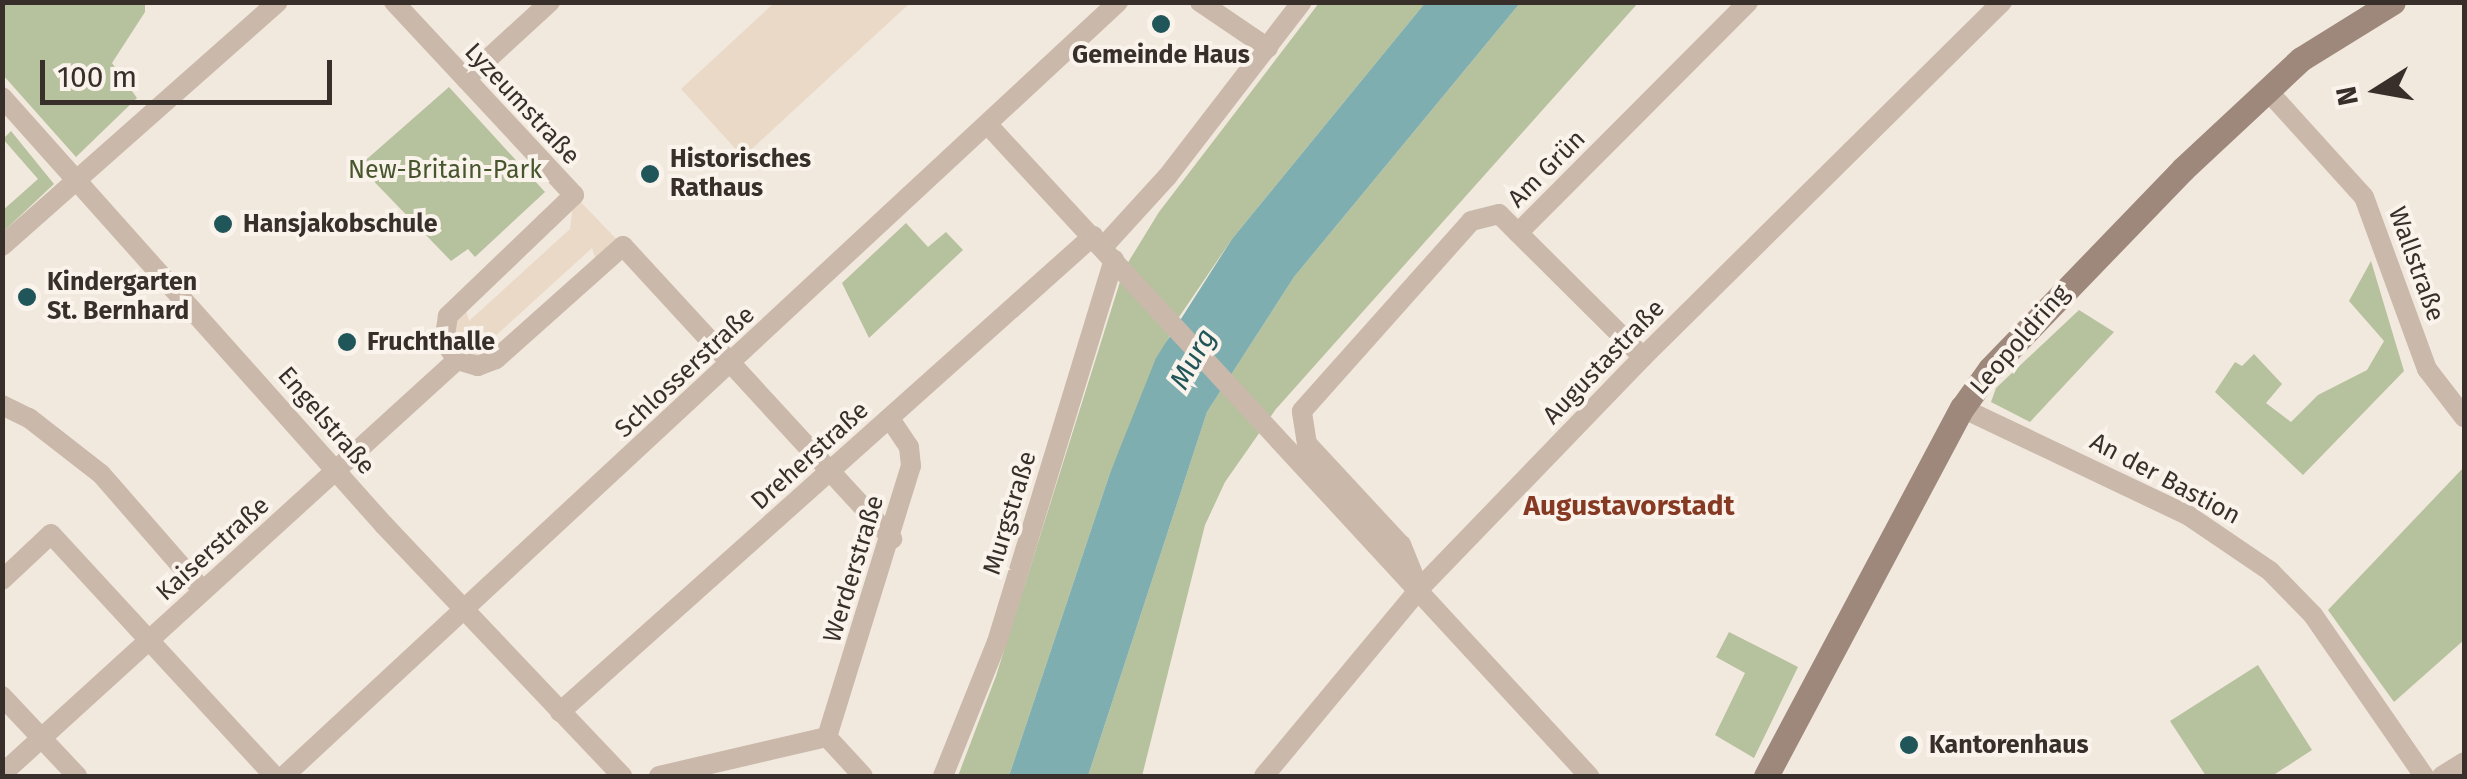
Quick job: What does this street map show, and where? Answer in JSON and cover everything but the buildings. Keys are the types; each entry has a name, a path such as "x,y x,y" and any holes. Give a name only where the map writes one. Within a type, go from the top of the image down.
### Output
{"main road":[{"name":"Leopoldring","path":"1766,776 1962,408 2038,314 2266,90 2328,39 2393,2"}],"street":[{"path":"2,246 278,2"},
{"name":"Lyzeumstraße","path":"394,2 574,195 448,316 444,341 457,360"},
{"path":"466,79 550,2"},
{"name":"Schlosserstraße","path":"284,776 1118,2"},
{"path":"1200,2 1268,48"},
{"name":"Murgstraße","path":"943,776 997,642 1103,248 1167,177 1302,2"},
{"name":"Am Grün","path":"1419,589 1401,545 1307,444 1302,411 1478,214 1499,214 1518,233 1748,2"},
{"name":"Augustastraße","path":"1264,776 1419,589 1643,357 2002,2"},
{"name":"Wallstraße","path":"2266,90 2364,197 2426,369 2464,417"},
{"name":"Engelstraße","path":"2,97 464,610 620,775"},
{"path":"988,126 1419,589 1584,774"},
{"path":"1518,233 1643,357"},
{"path":"457,360 478,366 496,359 623,246 892,539"},
{"name":"Dreherstraße","path":"560,712 893,416 1103,248"},
{"name":"Kaiserstraße","path":"2,774 457,360"},
{"path":"2,405 30,418 101,474 203,591"},
{"name":"An der Bastion","path":"1962,408 2190,516 2270,571 2313,615 2424,776"},
{"name":"Werderstraße","path":"827,738 892,539 912,456 893,416"},
{"path":"2,580 51,534 274,776"},
{"path":"2,696 77,776"},
{"path":"659,776 827,738 863,776"},
{"path":"2442,776 2464,762"}],"green space":[{"path":"2,3 145,3 145,12 112,63 137,98 76,157 3,75"},
{"path":"1319,3 1425,3 1232,239 1175,323 1110,473 1009,776 958,776 996,676 1124,269 1159,212"},
{"path":"1520,3 1638,3 1276,409 1225,482 1205,525 1142,776 1088,776 1207,412 1294,277"},
{"name":"New-Britain-Park","path":"449,87 545,192 475,257 468,249 451,261 359,166"},
{"path":"11,131 54,184 3,232 2,211 38,179 3,139"},
{"path":"906,223 928,247 946,232 963,250 869,338 842,283"},
{"path":"2371,261 2404,371 2303,475 2215,392 2235,362 2242,366 2254,354 2282,384 2266,403 2291,422 2318,395 2367,370 2384,341 2349,301"},
{"path":"2079,310 2114,332 2030,422 1991,402 1996,388"},
{"path":"2464,467 2464,640 2394,702 2328,610"},
{"path":"1729,632 1798,667 1754,758 1715,735 1745,673 1716,657"},
{"path":"2258,665 2312,750 2272,776 2206,776 2170,721"}],"shaded area":[{"path":"774,3 910,3 743,157 681,89"},
{"path":"574,195 623,246 597,263 592,248 491,340 493,355 484,361 456,348 452,325 465,307 469,321 570,229"}],"water":[{"name":"Murg","path":"1425,3 1520,3 1294,277 1207,412 1088,776 1009,776 1110,473 1156,358 1232,239"}],"place":[{"name":"Gemeinde Haus","path":"1161,24"},
{"name":"Historisches Rathaus","path":"650,174"},
{"name":"Hansjakobschule","path":"223,224"},
{"name":"Kindergarten St. Bernhard","path":"27,297"},
{"name":"Fruchthalle","path":"347,342"},
{"name":"Kantorenhaus","path":"1909,745"}],"district":[{"name":"Augustavorstadt","path":"1629,506"}]}
